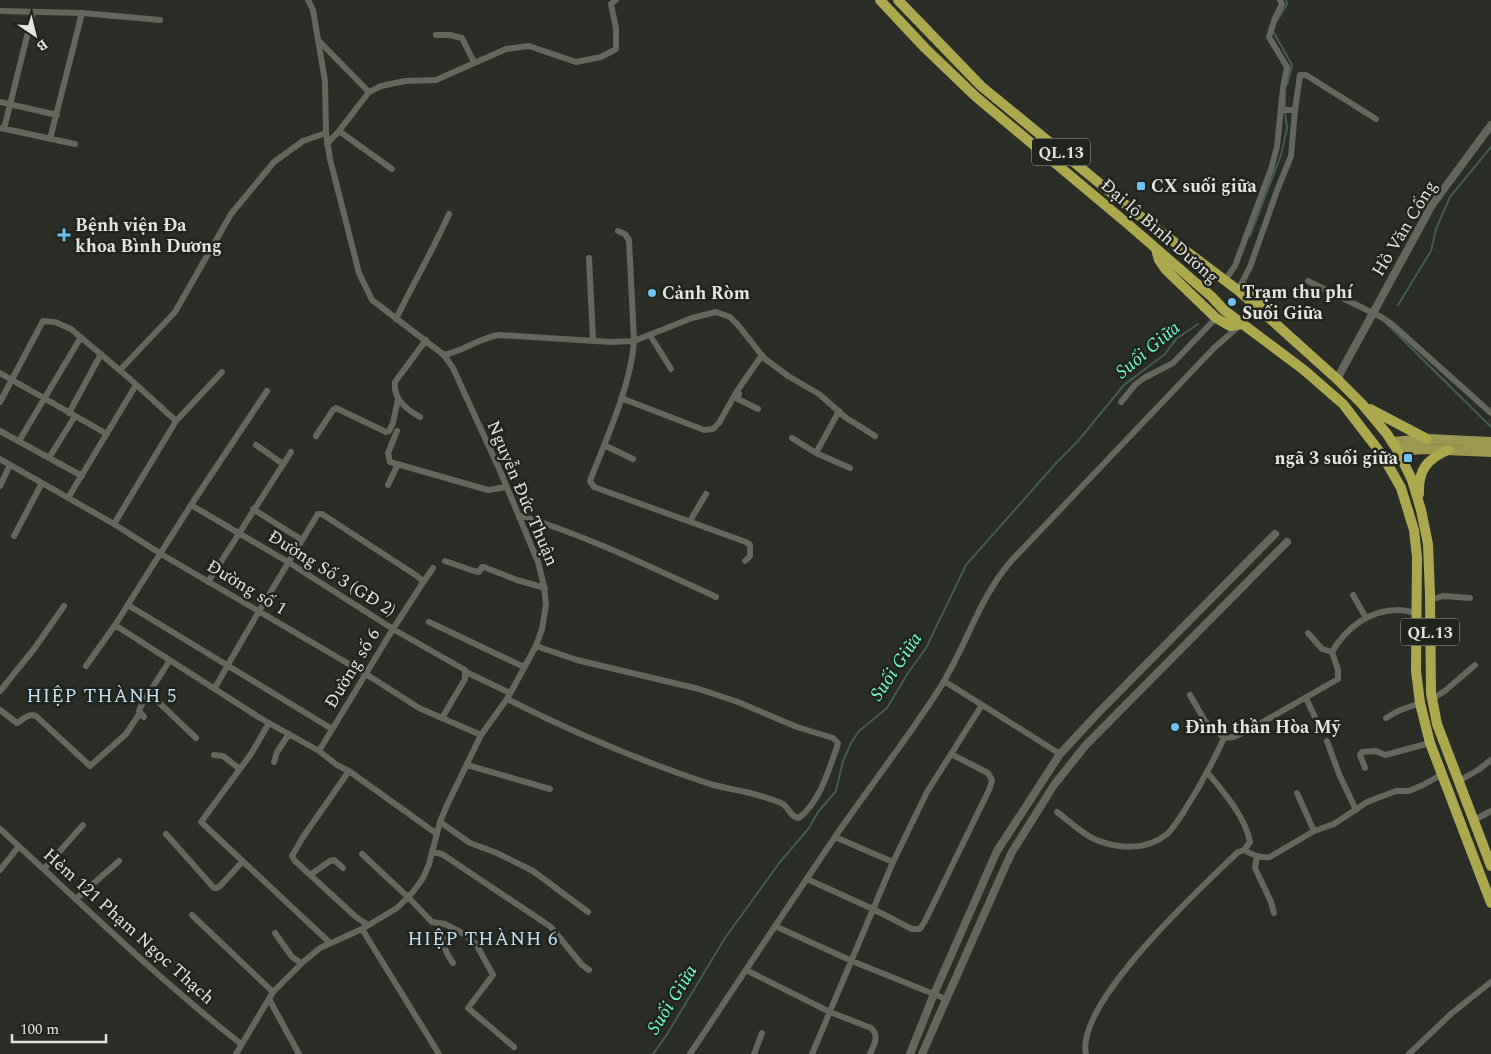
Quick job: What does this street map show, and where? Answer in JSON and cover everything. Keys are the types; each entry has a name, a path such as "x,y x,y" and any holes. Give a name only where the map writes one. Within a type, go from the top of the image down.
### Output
{"highway":[{"name":"Đại lộ Bình Dương","path":"880,0 925,48 975,96 1156,248 1212,297 1224,310 1304,370 1343,404 1380,452 1401,488 1414,530 1417,566 1416,671 1420,703 1430,743 1491,903"},
{"name":"Đại lộ Bình Dương","path":"898,0 981,86 1137,214 1239,287 1362,404 1395,446 1412,480 1428,544 1432,699 1437,724 1491,866"},
{"path":"1156,248 1166,270 1216,318 1230,326 1242,324"},
{"path":"1329,392 1337,379"},
{"path":"1362,404 1394,423 1427,439"},
{"path":"1380,452 1395,446"},
{"path":"1421,510 1419,492 1423,469 1435,456 1448,450"}],"main road":[{"path":"1395,446 1427,439 1491,442"},
{"path":"1395,446 1491,452"}],"street":[{"name":"Nguyễn Đức Thuận","path":"236,1054 273,992 301,963 320,948 365,927 397,908 409,898 424,878 440,822 481,735 508,696 536,646 542,629 546,605 545,588 538,562 507,487 453,368 444,355 372,300 359,274 327,144 325,81 312,10 308,0"},
{"path":"327,144 369,92 381,86 405,81 436,80 506,49 529,46 576,62 601,57 616,49 616,28 611,4 616,0"},
{"path":"1227,278 1235,266 1271,169 1277,147 1287,67 1268,37 1281,8 1280,0"},
{"path":"0,11 82,13 160,20"},
{"path":"33,12 11,105 2,128 75,144"},
{"path":"50,138 82,13"},
{"path":"436,35 450,35 462,38 474,62"},
{"path":"318,40 369,92"},
{"path":"1239,287 1250,267 1291,156 1294,110 1300,78 1303,74 1376,119"},
{"path":"0,102 57,115"},
{"path":"1282,110 1294,110"},
{"name":"Hồ Văn Cống","path":"1337,379 1432,205 1491,125"},
{"path":"339,131 392,169"},
{"path":"120,370 175,312 231,214 274,162 303,141 326,133"},
{"path":"396,319 449,214"},
{"path":"618,231 625,234 629,240 634,341 632,357 621,398 590,481 591,484 594,487 641,505 746,542 750,545 750,556 745,561"},
{"path":"589,258 592,340"},
{"path":"1308,281 1394,326 1491,413"},
{"path":"444,355 466,348 491,336 612,342 634,341 692,318 716,312 730,317 738,324 763,356 788,376 819,394 846,417 875,436"},
{"path":"1121,402 1135,385 1144,378 1173,363 1216,318"},
{"path":"0,402 43,321 55,322 81,336 176,421"},
{"path":"690,1054 806,879 944,682 984,600 1006,567 1214,348 1242,324"},
{"path":"650,335 671,369"},
{"path":"20,441 81,336"},
{"path":"420,417 401,403 394,390 395,382 426,340"},
{"path":"49,458 101,354"},
{"path":"621,398 704,430 712,429 719,423 737,390 763,356"},
{"path":"758,409 736,398 763,356"},
{"path":"114,524 176,421 222,372"},
{"path":"0,374 107,434"},
{"path":"68,498 136,385"},
{"path":"86,666 115,625 191,505 267,391"},
{"path":"316,436 336,408 386,432 390,431 398,399"},
{"path":"816,453 839,411"},
{"path":"0,431 82,476"},
{"path":"397,431 388,452 388,460 397,466 408,467 488,490 507,487"},
{"path":"792,438 816,453 850,468"},
{"path":"604,445 633,459"},
{"path":"256,446 283,464"},
{"path":"208,582 238,532 291,452"},
{"name":"Đường số 1","path":"0,459 114,524 160,554 366,674 419,708 481,735"},
{"path":"0,486 10,465"},
{"path":"388,486 397,466"},
{"path":"14,536 42,483"},
{"path":"690,522 706,494"},
{"name":"Đường Số 3 (GĐ 2)","path":"191,505 288,562 392,629 458,665 466,672 546,719 628,754 712,784 755,794 784,804 789,812 797,818 805,812 825,780 838,743 833,738 797,727 738,702 699,689 577,660 536,646"},
{"path":"253,509 302,540"},
{"path":"213,688 216,686 258,612 318,514 322,514 417,576 422,580 422,584"},
{"path":"519,515 554,526 622,554 716,597"},
{"path":"910,1054 997,850 1060,754 1275,534"},
{"path":"922,1054 1008,860 1054,785 1085,746 1287,542"},
{"path":"445,561 479,572 484,567 517,580 545,588"},
{"name":"Đường số 6","path":"319,751 392,629 433,568"},
{"path":"1354,595 1366,618"},
{"path":"1430,600 1443,596 1470,598"},
{"path":"128,604 332,729"},
{"path":"0,691 34,649 64,606"},
{"path":"1332,652 1354,625 1366,618 1381,612 1398,610 1417,613"},
{"path":"429,622 524,667"},
{"path":"115,625 269,723 319,751 336,765 349,770 437,834"},
{"path":"1308,633 1322,649 1332,652"},
{"path":"1190,695 1205,721 1224,738 1233,737 1247,731 1338,679 1338,670 1332,652"},
{"path":"0,710 14,723 32,714 36,716 90,766 126,734 142,715 142,704 170,660"},
{"path":"1432,699 1446,690 1474,665"},
{"path":"442,718 465,679 466,672"},
{"path":"944,682 1060,754"},
{"path":"148,693 196,738"},
{"path":"1306,698 1319,726"},
{"path":"1386,718 1398,711 1420,703"},
{"path":"812,1054 893,862 927,792 982,705"},
{"path":"269,723 240,769 202,822 330,943"},
{"path":"274,762 277,752 289,734"},
{"path":"1057,812 1092,838 1105,843 1128,847 1149,844 1159,840 1173,829 1208,772 1224,738"},
{"path":"1326,741 1356,810"},
{"path":"1365,768 1360,755 1362,752 1376,751 1386,755 1430,743"},
{"path":"806,879 912,929 920,929 990,788 992,780 988,773 951,754"},
{"path":"214,756 223,756 240,769"},
{"path":"1460,781 1491,760"},
{"path":"467,765 550,789"},
{"path":"349,770 292,856 365,927 439,1054"},
{"path":"1086,1054 1085,1046 1088,1032 1107,992 1130,963 1196,892 1238,852 1244,850 1250,842 1245,825 1208,772"},
{"path":"1244,850 1263,858 1270,856 1314,832 1334,824 1367,802 1396,792 1409,791 1442,775"},
{"path":"1297,793 1314,832"},
{"path":"1474,820 1491,811"},
{"path":"440,822 470,843 497,853 533,871 588,912"},
{"path":"44,869 83,826"},
{"name":"Hẻm 121 Phạm Ngọc Thạch","path":"0,829 143,962 198,1010 241,1044"},
{"path":"166,834 214,888 225,882 243,861"},
{"path":"835,837 893,862"},
{"path":"0,870 19,846"},
{"path":"432,852 442,854 551,927 588,970"},
{"path":"362,854 432,922 445,924 464,934 476,944 493,973 468,1008 514,1048"},
{"path":"1256,856 1255,868 1274,912"},
{"path":"310,875 334,860 343,868"},
{"path":"76,899 119,861"},
{"path":"192,916 273,992"},
{"path":"775,926 852,961 946,999"},
{"path":"453,963 444,949 444,944 450,934 457,930"},
{"path":"275,933 292,957 301,963"},
{"path":"746,970 830,1012 871,1028 877,1038 870,1054"},
{"path":"1409,1054 1452,1013 1491,982"},
{"path":"268,999 299,1054"},
{"path":"754,1054 762,1033"}],"waterway":[{"name":"Suối Giữa","path":"1277,21 1287,4 1286,0"},
{"name":"Suối Giữa","path":"1274,33 1292,65 1287,85"},
{"name":"Suối Giữa","path":"1285,95 1285,107"},
{"name":"Suối Giữa","path":"1250,236 1281,155 1287,128 1285,112"},
{"path":"1398,305 1431,251 1436,229 1450,197 1491,147"},
{"name":"Suối Giữa","path":"653,1054 666,1036 725,938 780,862 809,828 818,812 836,791 843,761 851,743 859,731 887,708 926,648 966,565 1057,462 1078,441 1124,385 1165,354 1176,339 1198,324"},
{"path":"1387,324 1491,427"}],"place":[{"name":"CX suối giữa","path":"1141,186"},
{"name":"Bệnh viện Đa khoa Bình Dương","path":"64,235"},
{"name":"Cảnh Ròm","path":"652,293"},
{"name":"Trạm thu phí Suối Giữa","path":"1232,302"},
{"name":"ngã 3 suối giữa","path":"1408,458"},
{"name":"Đình thần Hòa Mỹ","path":"1175,727"}],"district":[{"name":"HIỆP THÀNH 5","path":"102,695"},
{"name":"HIỆP THÀNH 6","path":"483,938"}]}
